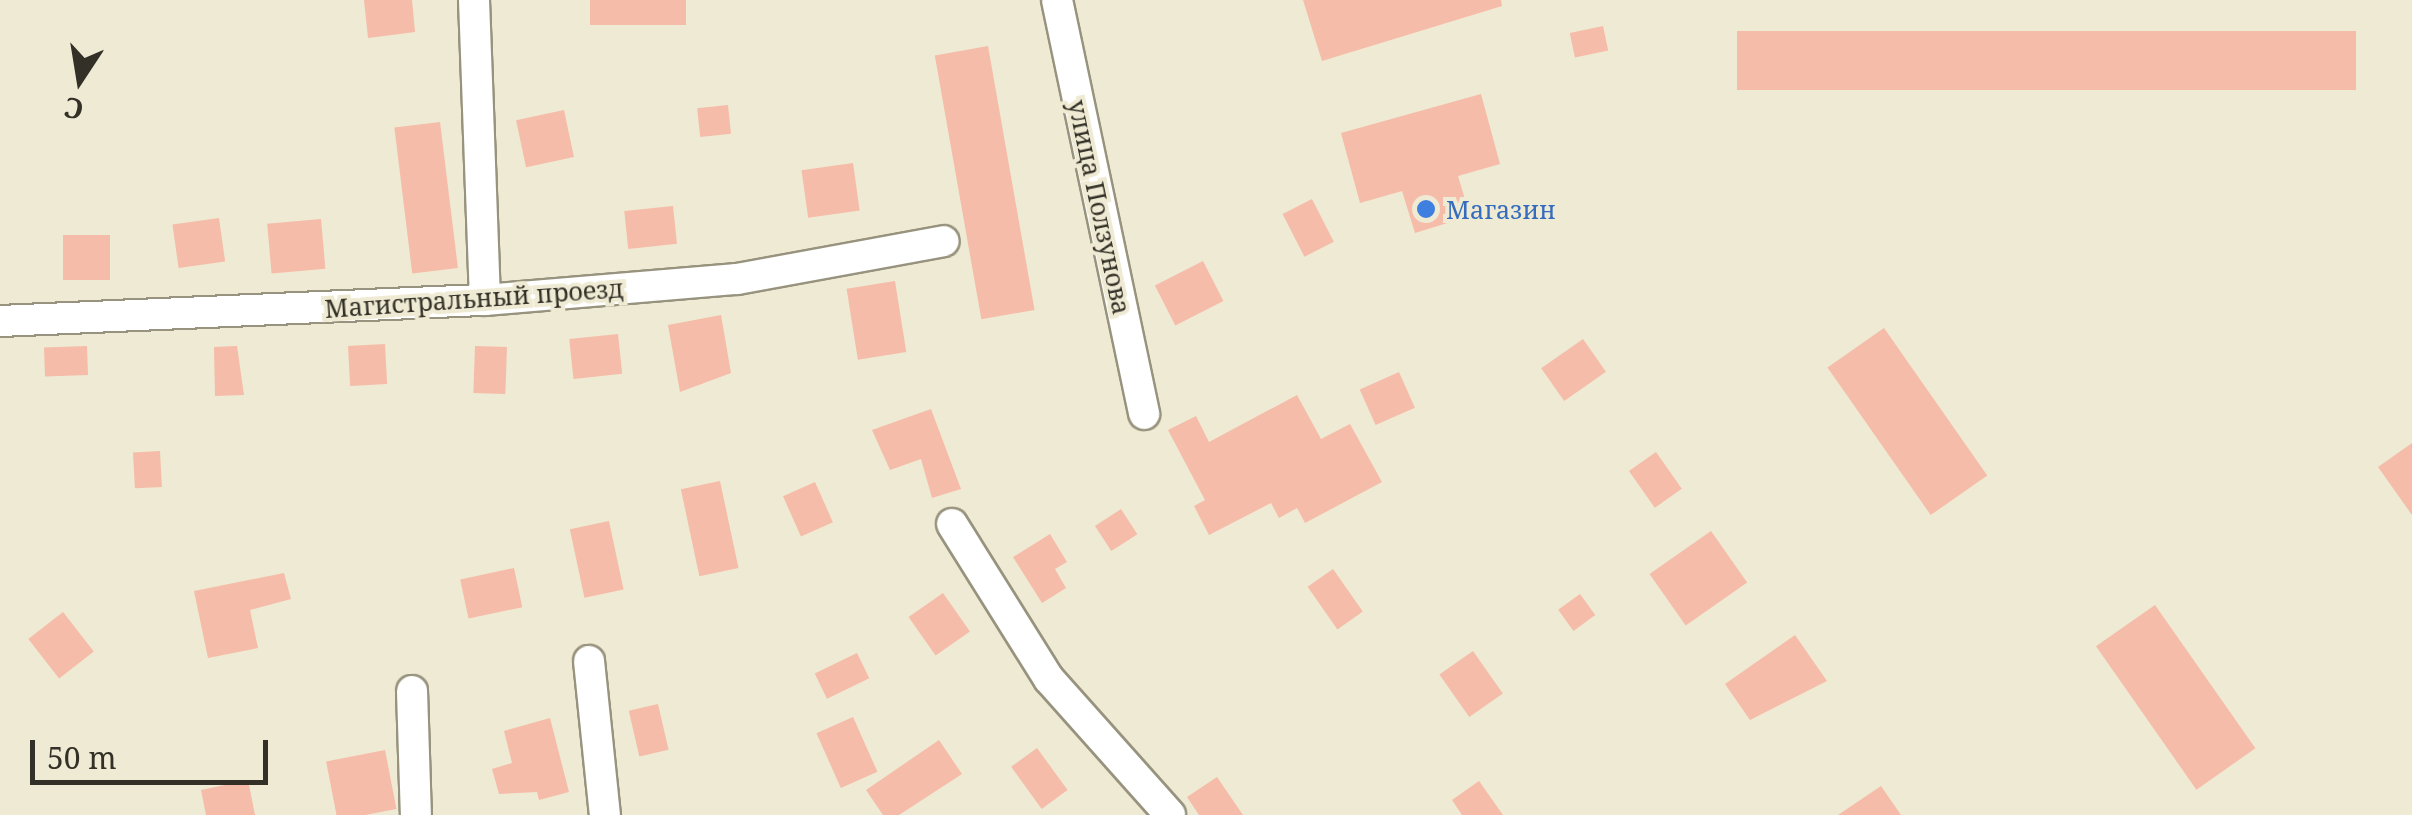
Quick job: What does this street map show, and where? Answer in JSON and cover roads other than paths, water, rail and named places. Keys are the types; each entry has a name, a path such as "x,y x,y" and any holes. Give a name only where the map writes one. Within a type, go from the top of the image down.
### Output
{"street":[{"path":"474,0 485,300"},
{"name":"улица Ползунова","path":"1056,0 1144,414"},
{"name":"Магистральный проезд","path":"0,321 485,300 737,278 944,242"},
{"path":"952,524 1049,679 1170,815"},
{"path":"590,660 605,815"},
{"path":"412,691 416,815"}],"place":[{"name":"Магазин","path":"1426,209"}]}
